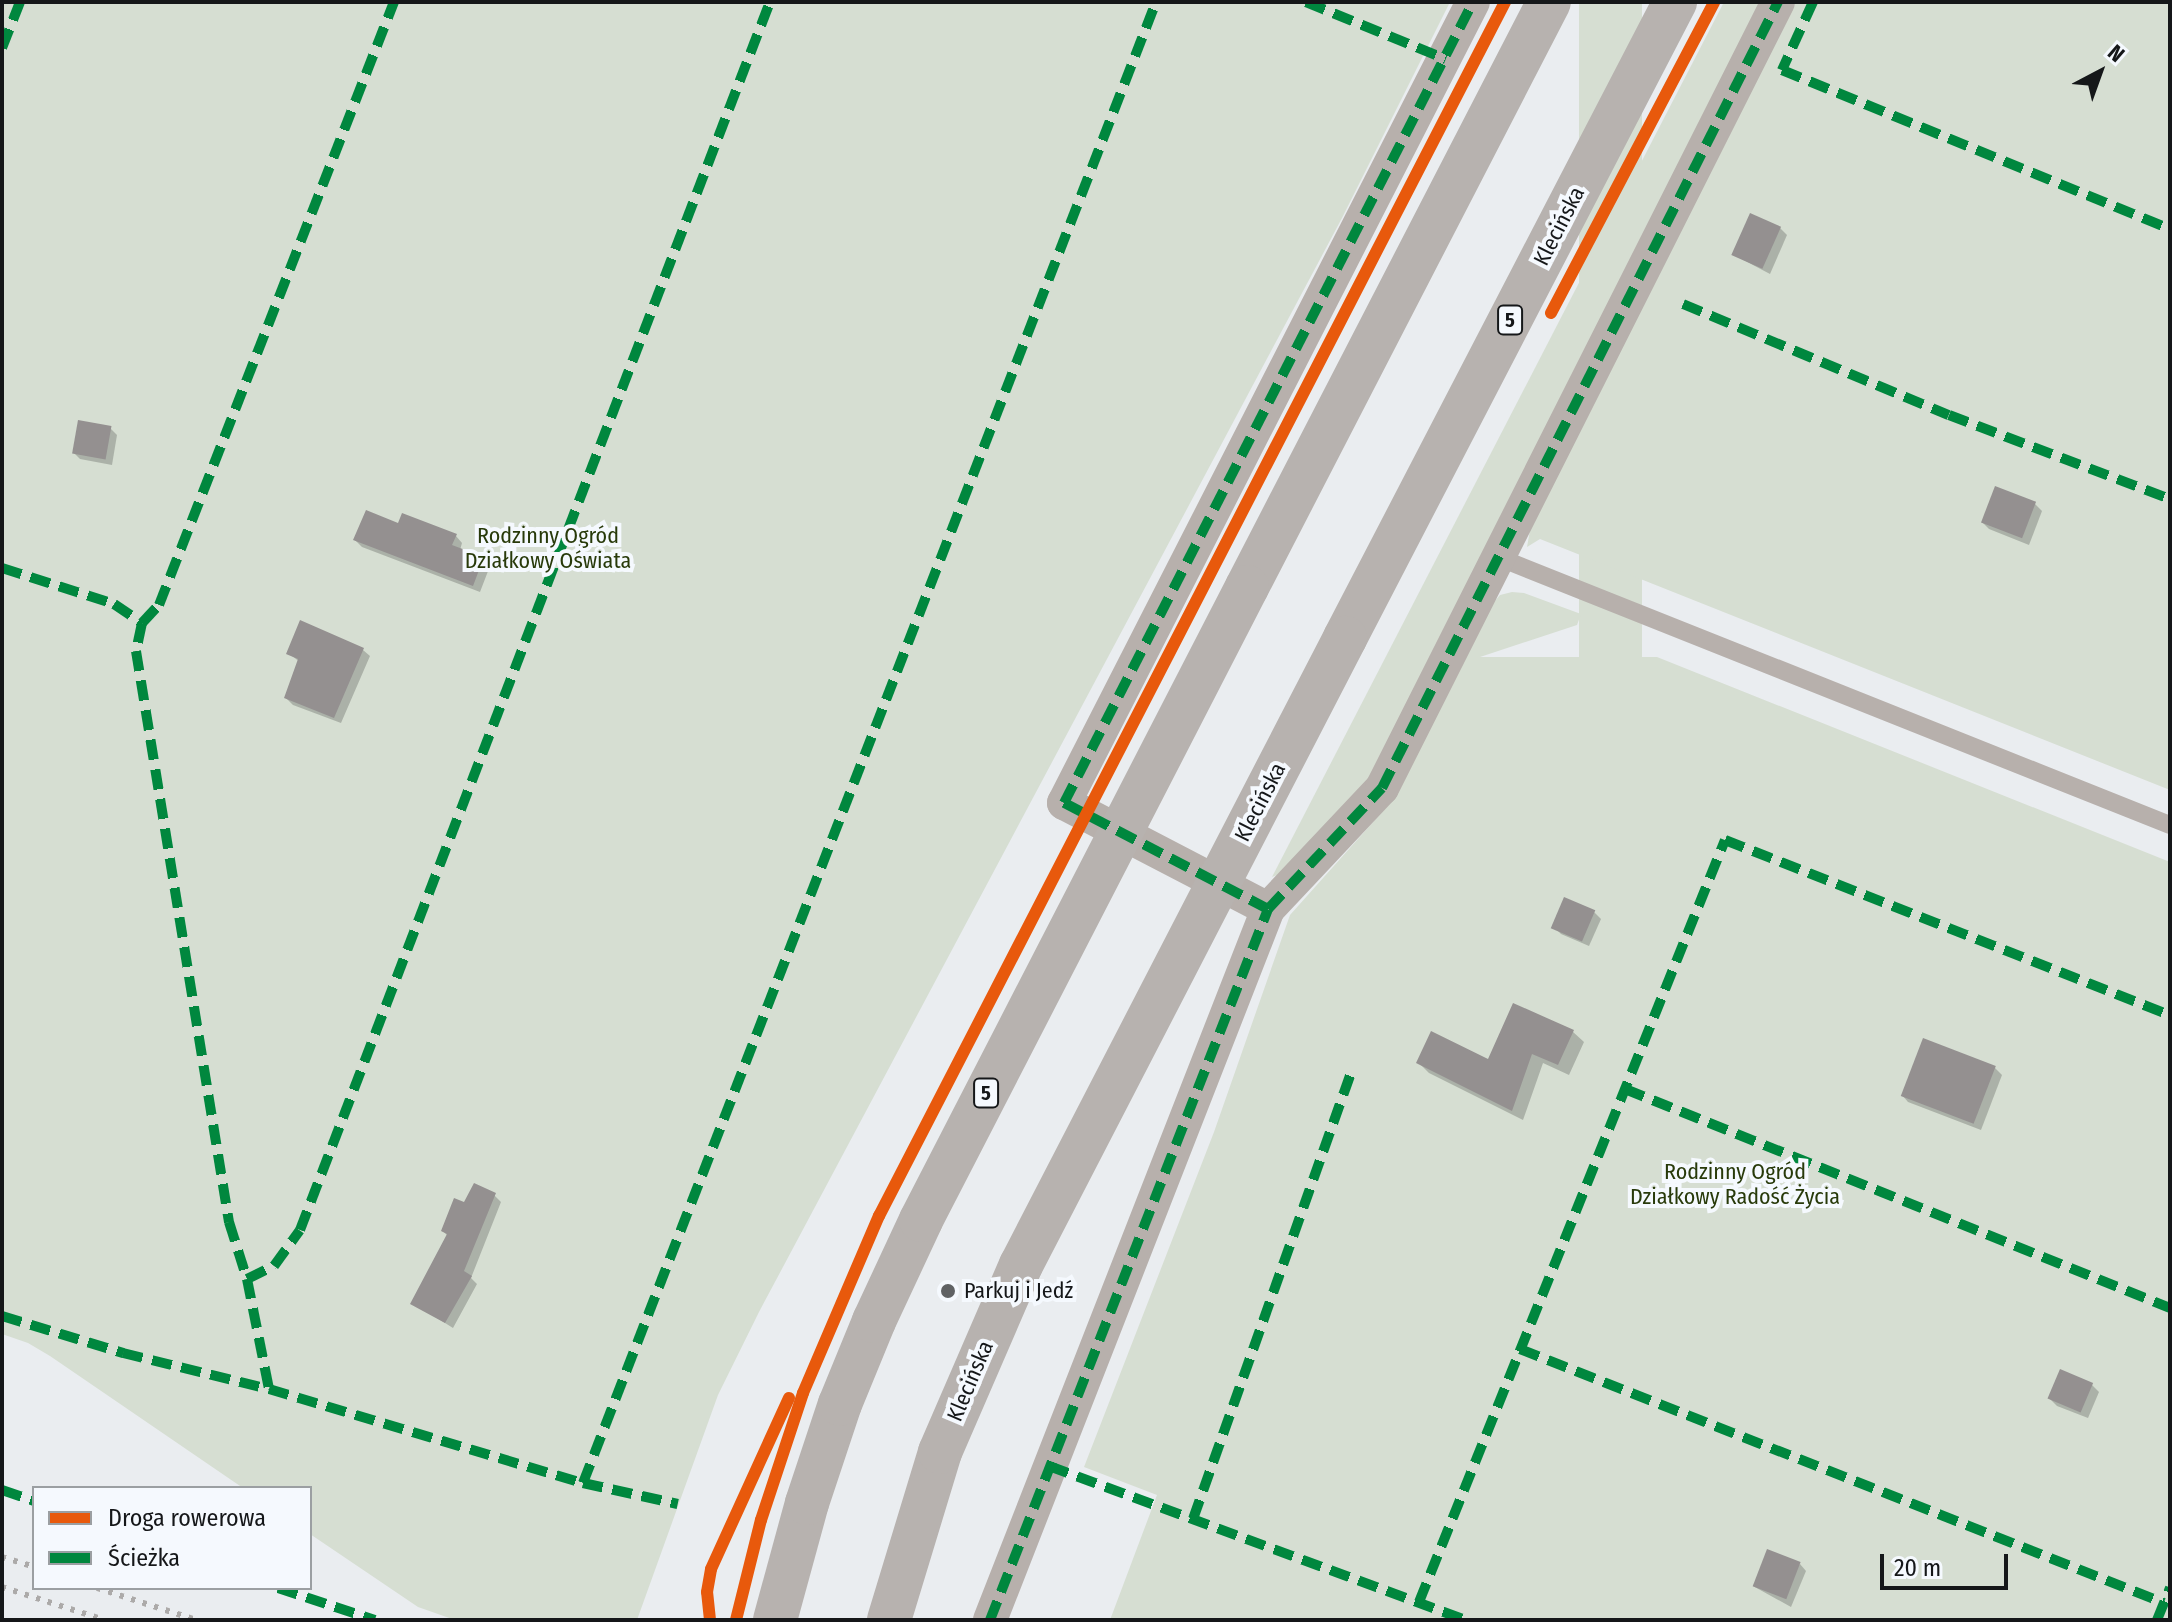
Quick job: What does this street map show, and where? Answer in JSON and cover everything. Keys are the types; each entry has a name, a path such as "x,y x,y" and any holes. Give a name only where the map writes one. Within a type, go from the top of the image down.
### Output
{"main road":[{"name":"5","path":"775,1620 807,1503 840,1404 921,1220 1549,2"},
{"name":"Klecińska","path":"889,1620 940,1452 1021,1265 1675,2"}],"street":[{"path":"1268,909 1064,803 1473,2"},
{"path":"990,1620 1268,909 1382,788 1778,2"}],"lane":[{"path":"1500,558 2170,825"}],"green space":[{"name":"Rodzinny Ogród Działkowy Oświata","path":"2,2 1450,2 1342,218 759,1312 718,1395 637,1620 455,1620 418,1607 312,1535 312,1486 240,1486 50,1356 28,1343 2,1334"},
{"path":"1579,2 1642,2 1642,672 1579,672"},
{"path":"1724,2 1761,2 1377,767 1341,812 1282,873 1272,877"},
{"path":"1795,2 2170,2 2170,790 1540,539 1527,547 1530,530"},
{"name":"Rodzinny Ogród Działkowy Radość Życia","path":"1524,593 1581,614 1577,625 1480,657 1657,657 2170,862 2170,1620 1110,1620 1157,1495 1084,1467 1214,1132 1290,915 1383,811 1494,602 1500,595"}],"building":[{"path":"1750,213 1781,227 1762,269 1731,255"},
{"path":"78,420 111,426 106,459 72,453"},
{"path":"1995,486 2036,502 2022,538 1981,522"},
{"path":"366,510 398,523 402,513 457,534 452,545 484,557 473,586 353,540"},
{"path":"300,620 364,648 334,718 284,698 298,659 286,654"},
{"path":"1564,897 1595,910 1582,942 1551,928"},
{"path":"1513,1003 1574,1030 1558,1065 1532,1054 1512,1111 1416,1063 1431,1031 1488,1059"},
{"path":"1923,1038 1996,1066 1974,1124 1901,1096"},
{"path":"474,1183 496,1193 464,1271 472,1276 445,1323 410,1304 447,1234 441,1231 454,1198 464,1202"},
{"path":"2060,1369 2093,1383 2081,1413 2047,1398"},
{"path":"1767,1549 1801,1562 1786,1599 1753,1586"}],"railway":[{"path":"2,1557 32,1566"},
{"path":"2,1587 105,1620"},
{"path":"103,1590 196,1620"}],"marked path":[{"path":"2,48 20,2"},
{"path":"142,623 159,605 394,2"},
{"path":"247,1279 274,1266 300,1230 770,2"},
{"path":"583,1483 1156,2"},
{"path":"1306,2 1446,59"},
{"path":"1268,909 1064,803 1473,2"},
{"path":"990,1620 1268,909 1382,788 1778,2"},
{"path":"1813,2 1782,70 2170,229"},
{"path":"1683,304 1949,415 2170,499"},
{"path":"2,568 114,604 142,623 136,651 229,1222 247,1279 269,1389"},
{"path":"1419,1602 1725,840 2170,1015"},
{"path":"1193,1519 1350,1075"},
{"path":"1625,1089 2170,1308"},
{"path":"2,1316 123,1353 269,1389 583,1483 678,1504"},
{"path":"1520,1349 2164,1603"},
{"path":"1049,1466 1465,1620"},
{"path":"2,1490 32,1500"},
{"path":"2157,1620 2170,1587"},
{"path":"284,1590 375,1620"}],"cycle path":[{"path":"736,1620 761,1520 803,1393 879,1216 1505,2"},
{"path":"1551,313 1714,2"},
{"path":"710,1620 707,1592 711,1569 789,1398"}],"place":[{"name":"Parkuj i Jedź","path":"948,1291"}]}
